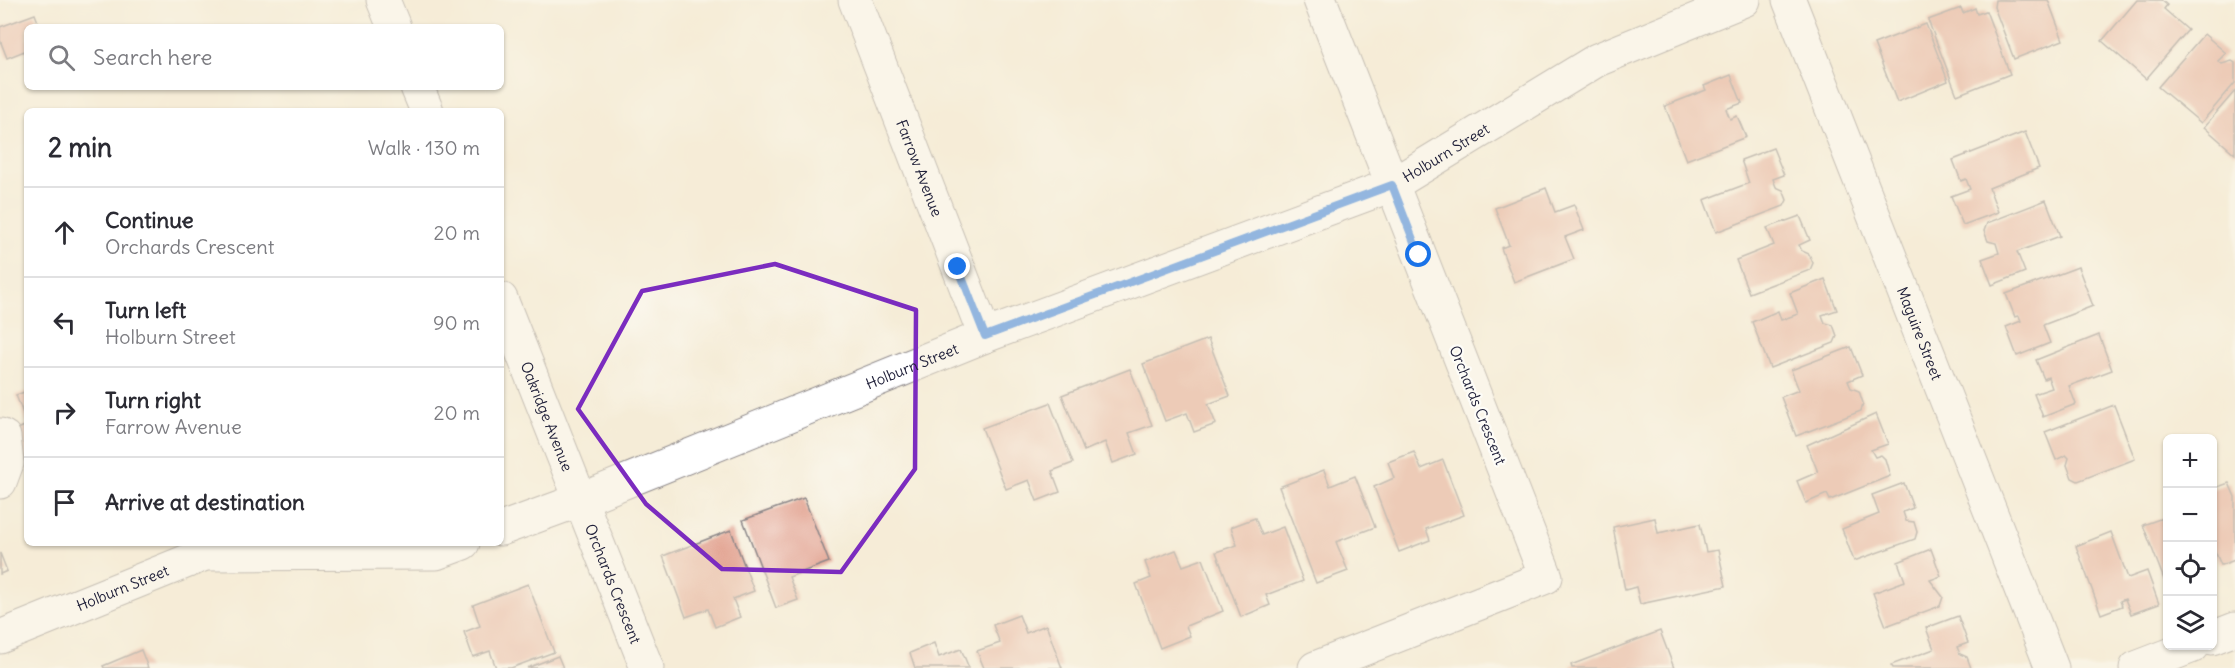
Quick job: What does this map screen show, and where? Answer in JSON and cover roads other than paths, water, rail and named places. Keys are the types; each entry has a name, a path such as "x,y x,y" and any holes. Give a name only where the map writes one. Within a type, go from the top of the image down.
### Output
{"street":[{"path":"383,0 393,24"},
{"name":"Farrow Avenue","path":"855,0 985,336"},
{"name":"Orchards Crescent","path":"1315,668 1546,577 1320,0"},
{"name":"Holburn Street","path":"504,528 580,500 985,336 1392,185 1597,60 1744,0"},
{"name":"Maguire Street","path":"1790,0 2052,668"},
{"path":"418,90 426,108"},
{"name":"Oakridge Avenue","path":"504,307 580,500"},
{"path":"0,435 4,437 7,463 0,482"},
{"name":"Orchards Crescent","path":"580,500 647,668"},
{"name":"Holburn Street","path":"0,637 205,554 436,553 455,546"},
{"path":"2217,636 2235,629"},
{"path":"2136,668 2181,650"}]}
